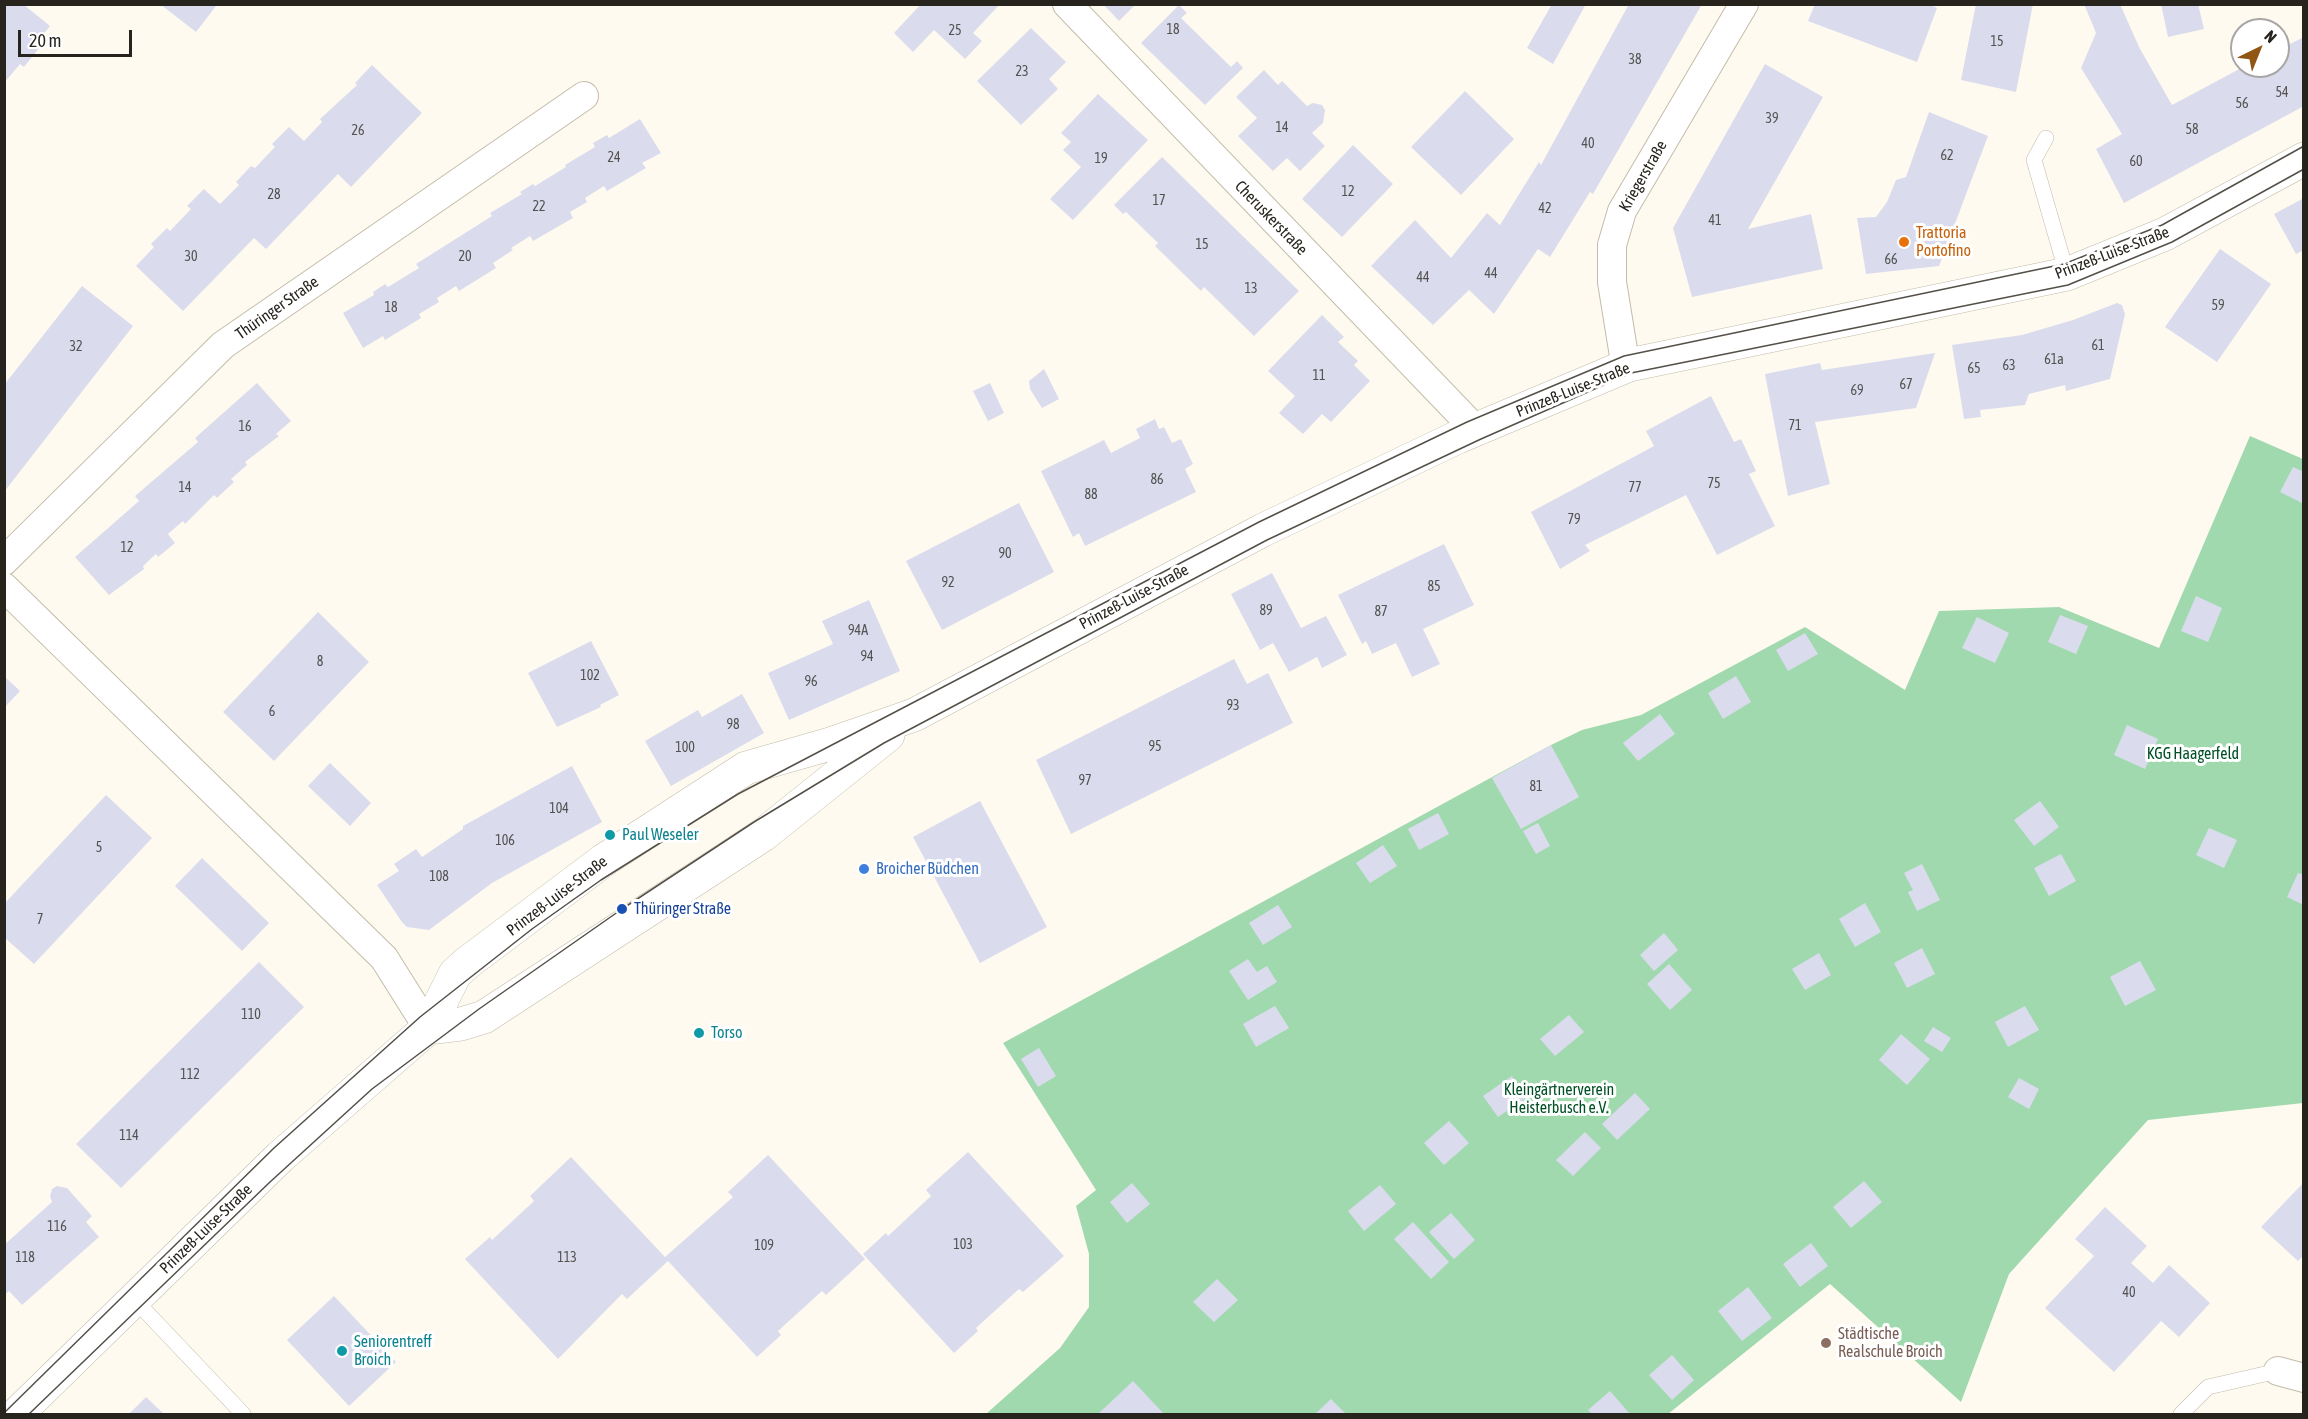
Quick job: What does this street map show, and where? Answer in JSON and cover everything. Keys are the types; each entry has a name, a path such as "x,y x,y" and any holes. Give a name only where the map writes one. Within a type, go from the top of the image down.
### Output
{"main road":[{"name":"Prinzeß-Luise-Straße","path":"428,1028 461,1024 484,1017 763,835 844,767 914,715 1263,530 1476,430 1629,365 2067,274 2165,234 2304,159"},
{"name":"Prinzeß-Luise-Straße","path":"17,1414 280,1157 428,1028 455,974 467,963 604,860 746,768 830,744 914,715"}],"street":[{"name":"Cheruskerstraße","path":"1067,4 1476,430"},
{"name":"Kriegerstraße","path":"1629,365 1624,356 1612,282 1612,245 1622,211 1744,4"},
{"name":"Thüringer Straße","path":"4,561 223,345 584,96"},
{"path":"4,586 384,958 428,1028"}],"lane":[{"path":"2046,138 2034,160 2067,274"},
{"path":"134,1299 243,1414"},
{"path":"2181,1414 2208,1387 2291,1374"}],"green space":[{"name":"Kleingärtnerverein Heisterbusch e.V.","path":"2250,436 2303,459 2303,1103 2148,1120 2009,1274 1961,1402 1830,1284 1668,1414 986,1414 1060,1348 1089,1307 1089,1254 1076,1206 1096,1190 1003,1043 1551,745 1582,730 1641,715 1805,627 1905,690 1939,611 2059,607 2159,648"}],"building":[{"path":"4,4 23,4 50,26 35,45 39,48 24,67 20,64 4,83"},
{"path":"160,4 214,4 216,6 196,32"},
{"path":"921,4 1000,4 973,33 982,41 965,59 934,30 913,52 894,33"},
{"path":"1103,4 1136,4 1119,21"},
{"path":"1552,4 1586,4 1553,64 1527,48"},
{"path":"1629,4 1702,4 1593,194 1590,192 1550,257 1538,249 1494,314 1469,290 1433,325 1371,266 1415,220 1451,258 1487,213 1500,225 1539,162 1541,165"},
{"path":"1815,4 1928,4 1937,8 1917,62 1808,21"},
{"path":"1976,4 2033,4 2016,92 1961,80"},
{"path":"2084,4 2120,4 2139,47 2172,105 2230,74 2230,78 2290,78 2290,44 2304,37 2304,106 2124,203 2096,149 2122,134 2081,68 2096,33"},
{"path":"2161,4 2198,4 2204,29 2168,37"},
{"path":"1179,5 1187,13 1181,18 1231,67 1237,61 1243,68 1205,105 1141,43"},
{"path":"1031,28 1066,62 1049,79 1058,89 1021,125 977,81"},
{"path":"1765,64 1823,97 1748,229 1811,214 1823,269 1692,297 1673,228"},
{"path":"372,65 422,113 351,187 338,174 266,249 254,238 183,311 136,266 154,247 151,244 167,228 170,231 191,209 187,206 204,189 220,204 239,185 236,182 251,166 255,168 275,147 272,144 289,127 304,141 322,122 320,119 357,85 355,83"},
{"path":"1264,70 1278,85 1282,81 1307,106 1313,103 1322,105 1325,110 1323,123 1312,133 1325,146 1300,171 1287,158 1273,171 1238,136 1257,118 1236,97"},
{"path":"1465,91 1514,139 1461,195 1411,147"},
{"path":"1098,94 1148,140 1073,220 1050,199 1081,167 1063,150 1071,142 1061,133"},
{"name":"Trattoria Portofino","path":"1929,112 1988,136 1939,266 1866,274 1857,218 1876,217 1887,202 1896,180 1906,177"},
{"path":"640,119 661,153 642,163 646,168 607,191 604,186 585,198 587,202 570,212 573,218 533,241 530,236 493,263 496,268 459,291 456,286 437,298 439,302 419,314 421,318 385,340 383,336 363,348 343,313 374,295 373,292 385,284 388,287 419,268 416,264 492,216 490,213 522,194 520,192 533,184 535,186 566,167 565,165 595,147 593,143 607,135 609,138"},
{"path":"1353,145 1393,184 1342,237 1302,199"},
{"path":"1162,157 1299,291 1254,336 1204,287 1201,291 1155,246 1158,243 1126,212 1123,214 1114,205"},
{"path":"2304,198 2304,250 2296,254 2274,214"},
{"path":"2220,249 2271,284 2217,362 2165,327"},
{"path":"82,286 133,326 4,492 4,385"},
{"path":"2117,303 2122,305 2125,314 2110,379 2066,391 2065,385 2029,394 2025,405 1980,410 1981,417 1964,419 1952,345 2022,335 2073,320"},
{"path":"1322,315 1344,337 1338,342 1358,361 1354,365 1370,381 1331,422 1322,414 1303,434 1279,413 1295,396 1268,371"},
{"path":"1935,353 1916,408 1815,422 1830,484 1788,496 1765,374 1820,363 1822,370"},
{"path":"1044,369 1059,399 1042,408 1030,389 1029,381"},
{"path":"257,383 291,421 276,434 279,436 245,462 247,465 231,479 234,482 217,498 214,495 185,524 183,521 168,534 175,543 158,557 156,554 143,566 144,569 109,595 75,557 139,501 135,496 198,442 195,438"},
{"path":"990,383 1004,413 988,421 973,391"},
{"path":"1711,396 1734,442 1741,439 1756,471 1749,474 1775,526 1717,555 1686,495 1585,545 1590,551 1560,569 1531,512 1654,446 1646,431"},
{"path":"1155,419 1159,429 1164,427 1172,443 1181,439 1193,464 1185,469 1196,492 1085,546 1079,533 1073,537 1041,471 1104,440 1111,453 1140,438 1136,429"},
{"path":"2293,467 2304,472 2304,504 2280,492"},
{"path":"1019,503 1054,572 942,630 906,561"},
{"path":"1444,544 1474,605 1423,629 1440,664 1412,677 1396,643 1372,654 1366,641 1362,644 1338,595"},
{"path":"1272,573 1301,628 1326,616 1347,655 1322,668 1317,657 1289,672 1273,643 1260,650 1231,594"},
{"path":"2196,596 2222,608 2208,642 2181,631"},
{"path":"869,600 900,671 789,720 768,673 833,644 822,621"},
{"path":"318,612 369,662 274,761 223,712"},
{"path":"2060,615 2088,626 2076,654 2048,642"},
{"path":"1977,617 2009,633 1995,663 1962,648"},
{"path":"1805,633 1818,654 1788,671 1776,650"},
{"path":"591,641 619,695 600,705 601,707 557,727 528,673"},
{"path":"1234,659 1247,684 1268,673 1293,723 1071,834 1036,760"},
{"path":"4,676 20,691 4,708"},
{"path":"1736,676 1751,702 1723,719 1708,693"},
{"path":"742,694 764,733 671,786 645,741 698,710 702,717"},
{"path":"1660,714 1675,734 1638,761 1623,743"},
{"path":"2127,725 2158,739 2145,769 2114,755"},
{"path":"1551,745 1579,797 1521,829 1492,778"},
{"path":"330,763 371,803 350,826 308,786"},
{"path":"572,766 602,822 492,883 429,930 407,927 402,922 377,885 399,871 394,864 416,849 422,857 463,829 463,826"},
{"path":"106,795 152,838 34,964 4,937 4,904"},
{"path":"980,801 1047,927 980,963 913,837"},
{"path":"2040,801 2059,827 2034,846 2014,820"},
{"path":"1438,813 1449,834 1419,850 1408,829"},
{"path":"1538,823 1550,846 1536,854 1523,831"},
{"path":"2209,828 2237,840 2224,868 2196,855"},
{"path":"1383,845 1397,866 1370,883 1356,863"},
{"path":"2061,854 2076,881 2049,896 2034,868"},
{"path":"202,858 269,923 242,951 175,886"},
{"path":"1922,864 1940,900 1917,911 1908,892 1913,890 1904,873"},
{"path":"2298,873 2304,875 2304,905 2287,897"},
{"path":"1865,903 1881,932 1855,947 1839,919"},
{"path":"1278,905 1292,927 1263,945 1249,923"},
{"path":"1664,933 1678,950 1654,971 1640,955"},
{"path":"1922,948 1935,974 1907,988 1894,963"},
{"path":"1819,953 1831,975 1805,990 1792,969"},
{"path":"1248,959 1257,972 1267,966 1277,982 1248,1000 1229,971"},
{"path":"2140,961 2156,990 2125,1006 2110,977"},
{"path":"259,962 304,1007 121,1188 76,1144"},
{"path":"1669,964 1692,990 1670,1010 1647,984"},
{"path":"1275,1006 1289,1028 1256,1047 1243,1024"},
{"path":"2025,1006 2039,1030 2008,1047 1995,1022"},
{"path":"1569,1015 1584,1032 1555,1056 1540,1039"},
{"path":"1933,1027 1951,1038 1942,1052 1924,1041"},
{"path":"1901,1034 1930,1059 1907,1085 1879,1060"},
{"path":"1039,1048 1056,1076 1038,1087 1021,1059"},
{"path":"1512,1076 1526,1098 1498,1117 1483,1096"},
{"path":"2019,1078 2039,1089 2029,1109 2008,1097"},
{"path":"1635,1093 1650,1109 1617,1140 1602,1124"},
{"path":"1449,1121 1469,1143 1444,1165 1424,1143"},
{"path":"1585,1132 1601,1148 1573,1176 1556,1160"},
{"path":"968,1152 1064,1256 1023,1292 1019,1289 976,1328 978,1331 954,1353 863,1254 886,1233 888,1236 931,1196 926,1190"},
{"path":"768,1155 865,1259 826,1295 822,1291 778,1331 781,1335 757,1357 668,1261 627,1299 622,1294 558,1359 465,1259 490,1237 492,1240 534,1201 530,1196 571,1157 665,1257 733,1197 728,1192"},
{"path":"1864,1181 1882,1202 1851,1228 1833,1207"},
{"path":"2304,1182 2304,1255 2298,1261 2261,1227"},
{"path":"1132,1183 1150,1204 1127,1223 1110,1202"},
{"path":"1380,1185 1396,1204 1364,1231 1348,1211"},
{"path":"57,1186 67,1188 92,1216 86,1222 99,1237 22,1305 9,1291 4,1295 4,1245 52,1202 50,1196 52,1189"},
{"path":"2105,1207 2147,1246 2131,1263 2153,1283 2169,1265 2210,1303 2179,1337 2161,1321 2114,1372 2045,1308 2094,1256 2075,1239"},
{"path":"1451,1213 1475,1240 1454,1259 1429,1232"},
{"path":"1413,1222 1449,1262 1431,1279 1394,1239"},
{"path":"1811,1243 1828,1266 1800,1287 1783,1264"},
{"path":"1217,1279 1238,1300 1214,1322 1193,1302"},
{"path":"1748,1287 1772,1318 1742,1341 1718,1311"},
{"name":"Seniorentreff Broich","path":"334,1296 396,1362 349,1406 287,1340"},
{"path":"1672,1355 1694,1380 1672,1400 1649,1375"},
{"path":"1133,1381 1164,1414 1098,1414"},
{"path":"1610,1391 1630,1414 1592,1414 1588,1410"},
{"path":"146,1397 164,1414 129,1414"},
{"path":"1331,1399 1346,1414 1315,1414"}],"tram line":[{"path":"4,1413 274,1148 420,1017 532,929 601,880 738,794 1259,522 1467,422 1624,356 2064,264 2162,225 2304,146"},
{"path":"29,1414 270,1182 372,1089 479,1009 622,909 754,822 884,743 1267,540 1481,439 1631,373 2068,285 2172,242 2304,169"}],"place":[{"name":"Trattoria Portofino","path":"1904,242"},
{"name":"Paul Weseler","path":"610,835"},
{"name":"Broicher Büdchen","path":"864,869"},
{"name":"Thüringer Straße","path":"622,909"},
{"name":"Torso","path":"699,1033"},
{"name":"Städtische Realschule Broich","path":"1826,1343"},
{"name":"Seniorentreff Broich","path":"342,1351"}],"park label":[{"name":"KGG Haagerfeld","path":"2193,754"}]}
